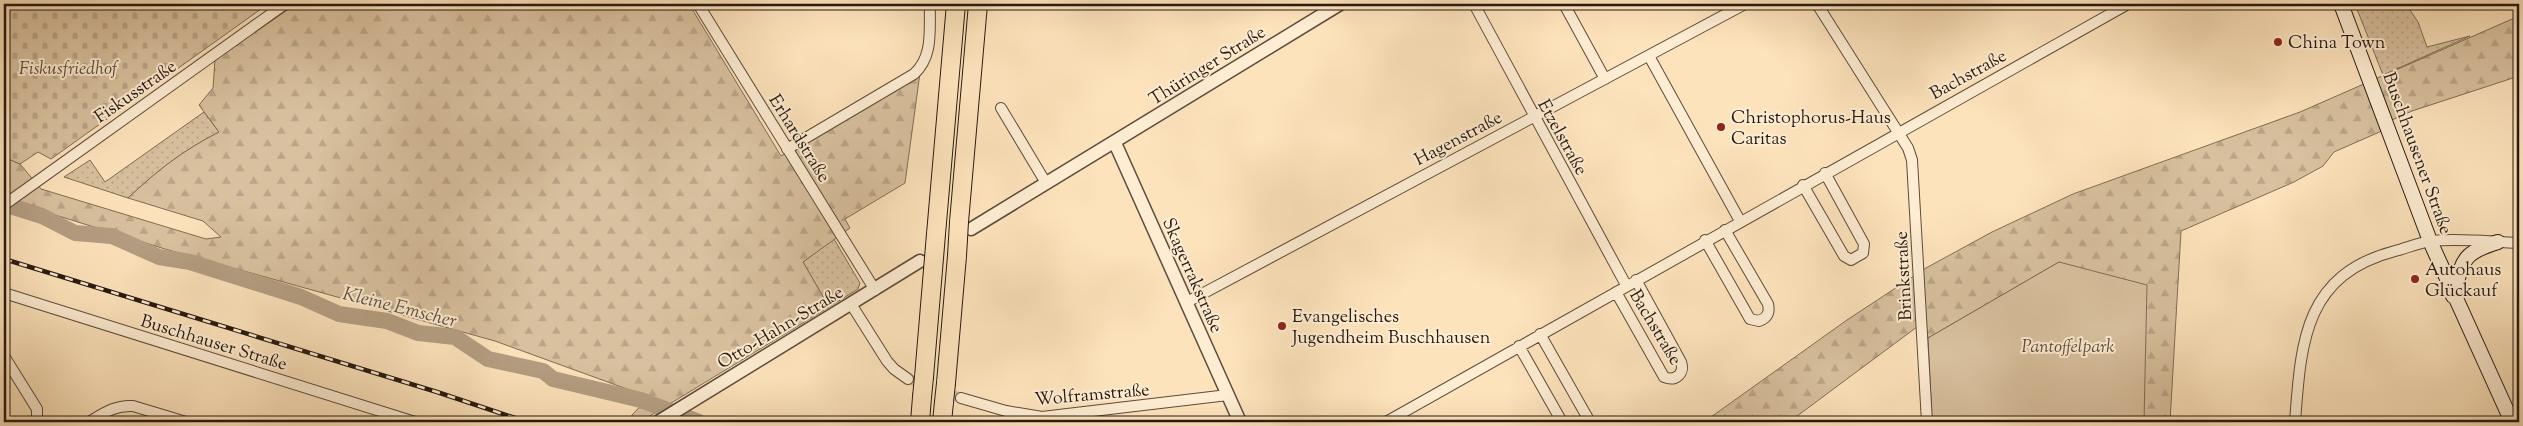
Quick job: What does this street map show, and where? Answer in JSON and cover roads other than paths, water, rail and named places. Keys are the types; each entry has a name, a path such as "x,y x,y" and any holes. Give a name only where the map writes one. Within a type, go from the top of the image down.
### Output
{"highway":[{"path":"920,422 922,397 916,378 926,266 936,234 956,4"},
{"path":"942,422 953,400 946,383 957,256 965,226 978,4"}],"main road":[{"name":"Buschhausener Straße","path":"2341,4 2430,241 2512,422"},
{"path":"2454,296 2460,270 2467,257 2478,249 2498,242"}],"street":[{"name":"Fiskusstraße","path":"4,205 285,4"},
{"name":"Erhardstraße","path":"698,4 875,290"},
{"path":"787,149 914,74 923,66 928,54 930,4"},
{"name":"Thüringer Straße","path":"1046,183 1115,143 1340,4"},
{"name":"Etzelstraße","path":"1474,4 1626,285"},
{"path":"1564,4 1605,79"},
{"name":"Hagenstraße","path":"1186,302 1746,4"},
{"name":"Brinkstraße","path":"1818,4 1908,148 1914,168 1927,422"},
{"name":"Bachstraße","path":"1389,421 1705,240 2128,4"},
{"path":"1649,56 1740,221"},
{"path":"965,226 1046,183 1001,108"},
{"name":"Skagerrakstraße","path":"1115,143 1240,422"},
{"path":"1803,185 1844,256 1851,260 1863,253 1864,244 1824,173"},
{"path":"1705,240 1750,319 1758,321 1766,318 1769,312 1768,304 1725,230"},
{"path":"2295,422 2300,364 2306,334 2322,300 2342,274 2359,263 2430,241 2519,243"},
{"name":"Otto-Hahn-Straße","path":"658,422 875,290 926,266"},
{"name":"Bachstraße","path":"1616,292 1664,377 1673,379 1680,375 1683,367 1681,362 1636,280"},
{"name":"Buschhauser Straße","path":"4,293 415,422"},
{"path":"851,304 894,370 916,378"},
{"path":"1540,334 1590,422"},
{"path":"1519,346 1562,422"},
{"path":"4,356 37,409 37,422"},
{"name":"Wolframstraße","path":"953,400 1042,418 1228,395"},
{"path":"89,422 112,408 124,406 133,406 186,422"}],"waterway":[{"name":"Kleine Emscher","path":"4,204 42,216 75,233 112,236 159,257 190,262 301,297 339,314 387,321 418,333 455,337 488,359 543,371 553,379 641,400 699,422"}],"tunnel":[{"path":"908,379 961,398"}],"railway":[{"path":"4,259 437,392 527,422"}],"place":[{"name":"China Town","path":"2278,42"},
{"name":"Christophorus-Haus Caritas","path":"1721,127"},
{"name":"Autohaus Glückauf","path":"2415,279"},
{"name":"Evangelisches Jugendheim Buschhausen","path":"1282,326"}],"park label":[{"name":"Fiskusfriedhof","path":"68,68"},
{"name":"Pantoffelpark","path":"2068,346"}]}
